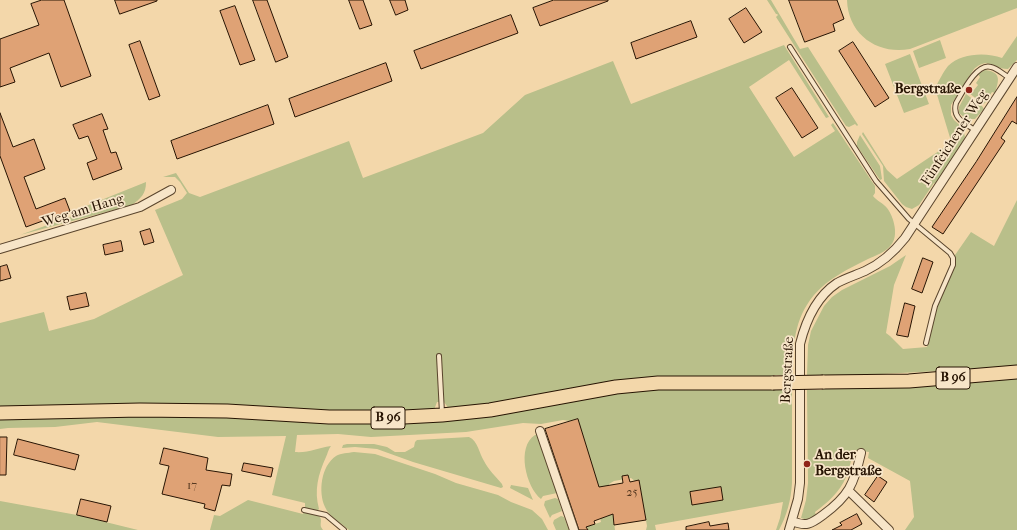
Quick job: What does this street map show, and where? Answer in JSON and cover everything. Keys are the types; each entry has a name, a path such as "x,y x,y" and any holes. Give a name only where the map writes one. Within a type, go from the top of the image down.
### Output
{"main road":[{"name":"B 96","path":"0,413 140,410 404,418 490,410 608,388 666,383 909,381 1017,372"}],"street":[{"name":"Fünfeichener Weg","path":"914,223 1017,67"},
{"name":"Weg am Hang","path":"0,250 140,208 171,190"},
{"name":"Bergstraße","path":"789,530 798,498 800,483 800,344 809,315 819,300 837,283 884,261 905,238 914,223"},
{"path":"540,431 574,530"},
{"path":"792,521 805,525 815,521 835,507 849,491 857,470 861,453"},
{"path":"849,491 886,525 889,530"}],"lane":[{"path":"790,48 870,173 908,219 950,253 953,258 953,265 935,306 926,343"},
{"path":"975,130 958,118 954,109 956,103 977,71 980,68 991,66 1010,78"},
{"path":"439,356 442,415"},
{"path":"304,510 326,515 344,530"}],"green space":[{"path":"767,0 771,0 800,49 808,47 858,125 857,126 855,124 849,127 846,126 776,17 778,15"},
{"path":"847,0 1017,0 1017,8 910,49 898,50 887,49 867,40 853,23"},
{"path":"1017,36 1017,60 1008,69 987,63 979,65 974,69 951,105 951,115 963,128 965,137 963,142 919,205 912,209 906,207 884,181 883,166 862,134 863,132 887,170 897,179 948,145 951,141 935,88 948,66 960,58 967,56 981,54 1002,58"},
{"path":"940,40 946,58 919,68 913,51"},
{"path":"784,45 829,117 826,118 789,60 749,87 794,157 835,131 831,125 833,123 875,186 875,193 873,196 890,212 895,226 895,237 891,245 886,250 846,270 832,279 814,295 807,304 796,333 792,375 773,375 773,377 658,377 490,404 449,409 444,402 437,402 434,410 404,412 0,408 0,323 44,312 49,331 94,319 183,275 155,210 182,199 187,193 175,177 163,177 176,173 189,193 200,197 349,141 363,178 483,133 525,95 613,61 631,104"},
{"path":"910,54 929,104 904,113 885,64"},
{"path":"985,70 995,73 998,81 995,93 992,92 983,104 969,93 978,85 976,83 980,77 978,74"},
{"path":"966,94 984,109 975,119 966,119 959,113 959,107"},
{"path":"860,135 880,166 882,179 880,180 857,146"},
{"path":"146,182 145,190 142,195 132,205 20,235 75,215 74,211"},
{"path":"1017,200 1017,367 823,377 823,375 807,375 808,345 811,331 824,306 832,297 842,290 890,266 906,255 894,285 886,333 903,349 927,347 937,307 955,265 955,255 971,232 994,246"},
{"path":"1017,378 1017,530 905,530 914,517 910,481 868,458 869,452 854,450 849,470 837,492 815,512 816,515 808,520 801,518 806,500 808,483 807,390 823,390 823,388 909,388"},
{"path":"658,388 792,390 792,483 790,501 779,530 776,530 783,502 655,525 656,530 646,530 647,526 639,480 635,481 631,478 614,481 609,484 615,530 588,530 552,427 589,526 601,522 600,518 608,516 577,419 541,424 523,423 466,432 371,437 338,434 297,435 295,452 309,451 331,446 319,476 317,495 319,509 317,511 305,508 305,503 272,495 286,436 218,437 97,422 55,427 0,429 0,417 140,414 329,421"},
{"path":"537,435 554,478 557,493 543,496 541,499 531,486 525,467 526,448 529,441"},
{"path":"469,437 474,441 482,458 503,487 501,488 413,462 377,449 355,447 342,448 343,445 347,444 374,444 387,447 395,452 405,452 414,447 417,440"},
{"path":"354,452 375,454 435,474 456,483 498,495 532,510 542,519 548,530 349,530 332,517 327,511 323,501 321,487 324,473 331,460 338,455"},
{"path":"511,485 528,488 533,500 510,488"},
{"path":"555,498 558,499 562,511 552,515 550,518 544,505 545,501"},
{"path":"248,500 303,514 304,511 315,514 321,519 321,527 323,530 210,530 214,515 220,516"},
{"path":"0,501 77,515 138,530 0,530"},
{"path":"561,516 564,517 569,530 556,530 553,523 554,520"}],"building":[{"path":"42,0 64,0 91,76 61,87 49,53 10,68 15,82 0,87 0,39 39,25 31,4"},
{"path":"115,0 157,0 157,1 120,14"},
{"path":"253,0 267,0 288,57 276,62"},
{"path":"349,0 363,0 372,25 360,29"},
{"path":"390,0 405,0 408,10 396,15"},
{"path":"554,0 608,1 540,26 533,8"},
{"path":"789,0 837,0 844,19 833,24 835,31 805,42"},
{"path":"235,6 255,60 240,65 220,11"},
{"path":"746,8 762,32 744,43 729,19"},
{"path":"511,15 518,33 421,69 414,51"},
{"path":"691,21 697,37 636,59 631,43"},
{"path":"140,41 160,96 149,100 129,45"},
{"path":"853,42 889,98 875,107 839,51"},
{"path":"386,63 392,81 295,117 289,99"},
{"path":"792,88 818,128 802,138 776,98"},
{"path":"1017,97 1017,124 1012,121 1001,138 1005,141 943,234 932,227 976,162"},
{"path":"268,105 274,124 177,159 171,141"},
{"path":"0,113 13,147 34,139 45,169 24,177 36,209 65,198 70,211 26,227 0,156"},
{"path":"102,114 108,129 103,130 111,153 116,152 122,169 93,180 87,163 97,159 88,136 79,139 73,125"},
{"path":"150,229 154,242 144,245 140,232"},
{"path":"121,241 123,251 105,255 103,245"},
{"path":"923,258 933,262 922,293 912,289"},
{"path":"7,265 11,278 0,281 0,267"},
{"path":"86,293 89,306 70,310 67,297"},
{"path":"905,303 915,306 908,337 897,335"},
{"path":"578,419 599,487 623,483 622,476 628,475 630,482 639,480 646,520 614,525 613,514 594,521 595,524 586,527 588,530 579,530 545,429"},
{"path":"0,437 7,437 6,475 0,475"},
{"path":"18,439 79,455 75,470 14,455"},
{"path":"164,448 208,458 206,470 232,474 230,486 222,485 215,511 204,508 205,504 162,494 169,466 160,464"},
{"path":"244,463 273,468 271,477 242,471"},
{"path":"878,476 887,482 874,502 865,495"},
{"path":"721,487 723,500 692,505 690,492"},
{"path":"81,499 111,506 107,522 77,515"},
{"path":"857,514 862,524 851,530 832,530 842,525 840,523"},
{"path":"709,522 710,526 728,523 729,530 686,530 686,527"}],"place":[{"name":"Bergstraße","path":"969,90"},
{"name":"An der Bergstraße","path":"807,464"}]}
